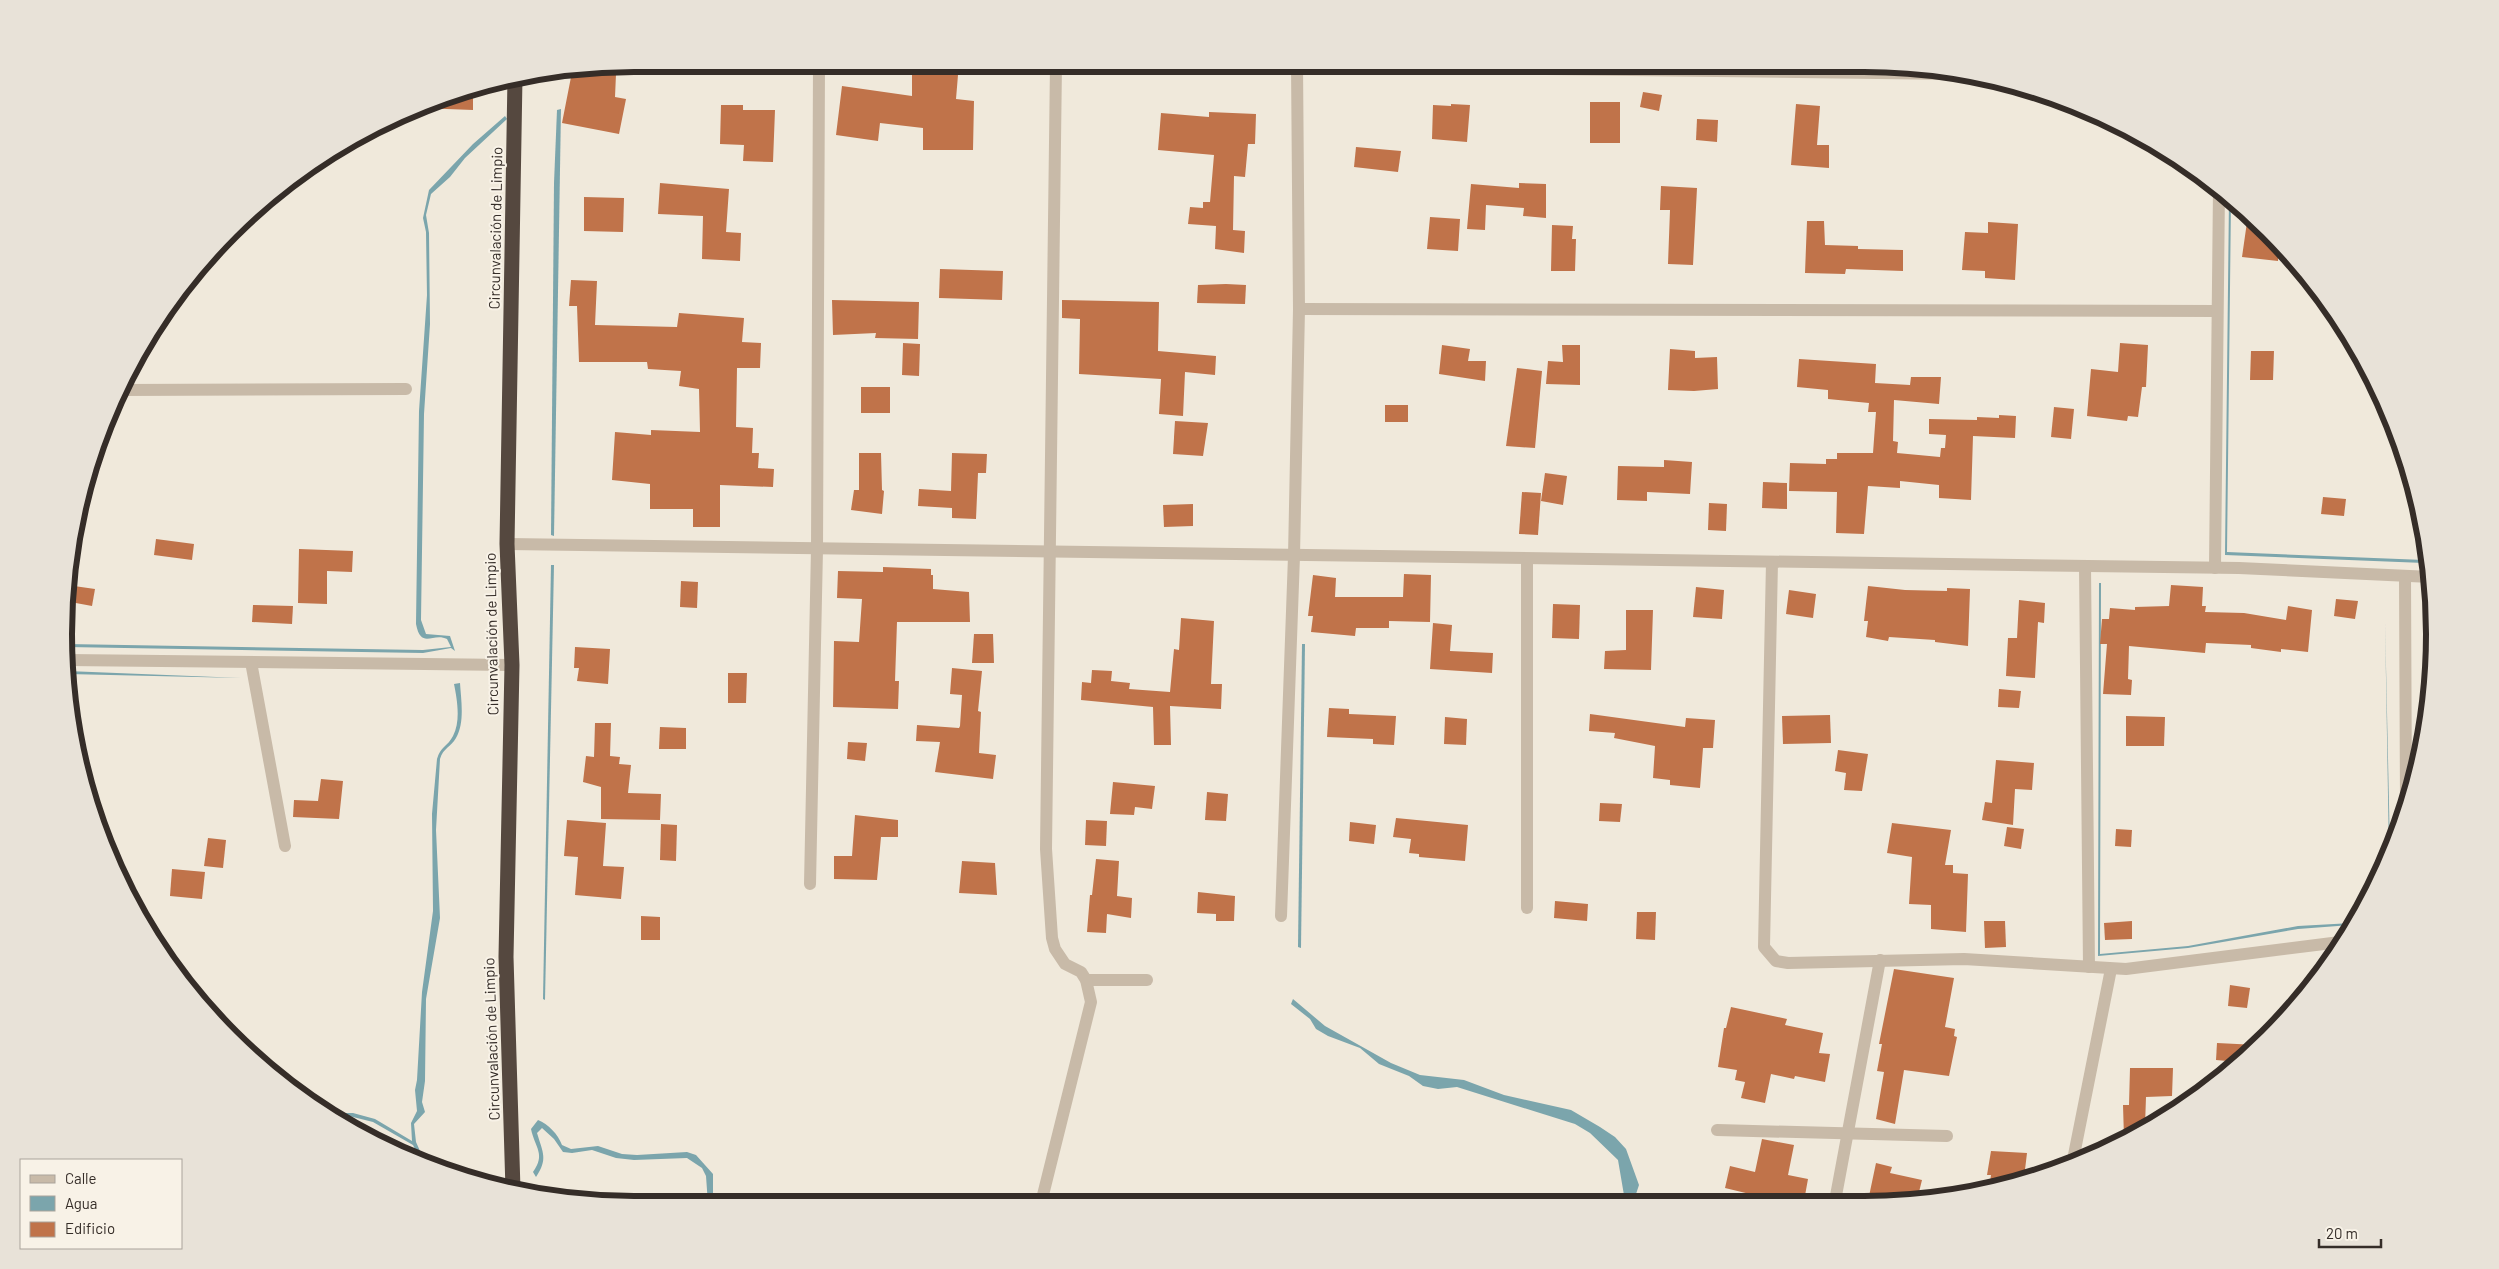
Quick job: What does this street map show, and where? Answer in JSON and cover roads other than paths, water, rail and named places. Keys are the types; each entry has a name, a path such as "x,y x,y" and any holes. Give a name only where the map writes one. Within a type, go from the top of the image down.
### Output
{"highway":[{"name":"Circunvalación de Limpio","path":"513,1183 506,957 512,664 507,544 515,86"}],"street":[{"path":"810,884 817,549 819,72"},
{"path":"1043,1196 1089,1014 1090,993 1081,972 1065,964 1055,949 1049,913 1046,849 1056,72"},
{"path":"1281,916 1294,556 1299,309 1297,72"},
{"path":"1811,72 1882,73"},
{"path":"2214,568 2219,199"},
{"path":"1299,309 2217,311"},
{"path":"128,390 406,389"},
{"path":"507,544 2214,568 2423,577"},
{"path":"1527,559 1527,908"},
{"path":"1772,562 1764,947 1776,961 1788,963 1964,959 2111,969 2335,943"},
{"path":"2085,566 2089,967"},
{"path":"2405,577 2406,784"},
{"path":"73,660 512,664"},
{"path":"251,662 285,846"},
{"path":"1836,1196 1880,960"},
{"path":"2074,1156 2111,969"},
{"path":"1086,980 1147,980"},
{"path":"1717,1130 1947,1136"}],"water":[{"path":"561,109 554,536 551,535 554,183 557,110"},
{"path":"505,116 507,119 465,158 450,177 431,194 426,215 429,233 430,324 424,414 421,620 426,634 450,636 455,651 451,648 423,653 73,647 73,644 423,650 451,647 447,639 442,637 424,638 418,632 416,624 419,411 427,295 426,232 423,218 429,190 473,144"},
{"path":"2229,207 2231,209 2227,552 2422,560 2422,563 2225,555"},
{"path":"551,565 554,565 545,1000 543,999"},
{"path":"2099,583 2101,583 2100,954 2188,946 2298,926 2347,923 2345,925 2298,929 2188,948 2098,956"},
{"path":"2385,620 2390,835 2389,837"},
{"path":"1302,644 1305,644 1301,948 1298,947"},
{"path":"74,671 241,678 74,674"},
{"path":"460,683 461,725 456,738 443,752 440,759 436,830 440,918 426,999 425,1081 422,1102 425,1112 414,1124 416,1142 420,1151 443,1163 417,1153 413,1145 373,1122 345,1116 340,1113 353,1113 375,1119 412,1141 411,1123 417,1111 415,1090 422,992 433,911 432,814 437,759 440,752 451,739 457,724 458,710 454,684"},
{"path":"1293,999 1325,1026 1391,1063 1420,1075 1464,1080 1504,1095 1571,1110 1615,1137 1626,1149 1639,1185 1635,1196 1624,1196 1618,1160 1590,1133 1575,1124 1457,1087 1438,1089 1423,1086 1409,1076 1379,1064 1360,1048 1328,1036 1316,1029 1310,1019 1291,1004"},
{"path":"538,1120 552,1130 562,1145 571,1149 598,1146 622,1154 687,1152 696,1155 713,1174 713,1196 707,1196 706,1176 702,1168 687,1158 634,1160 616,1158 592,1150 572,1153 563,1152 554,1139 542,1128 537,1133 543,1160 536,1177 533,1172 537,1166 539,1155 531,1129"}]}
